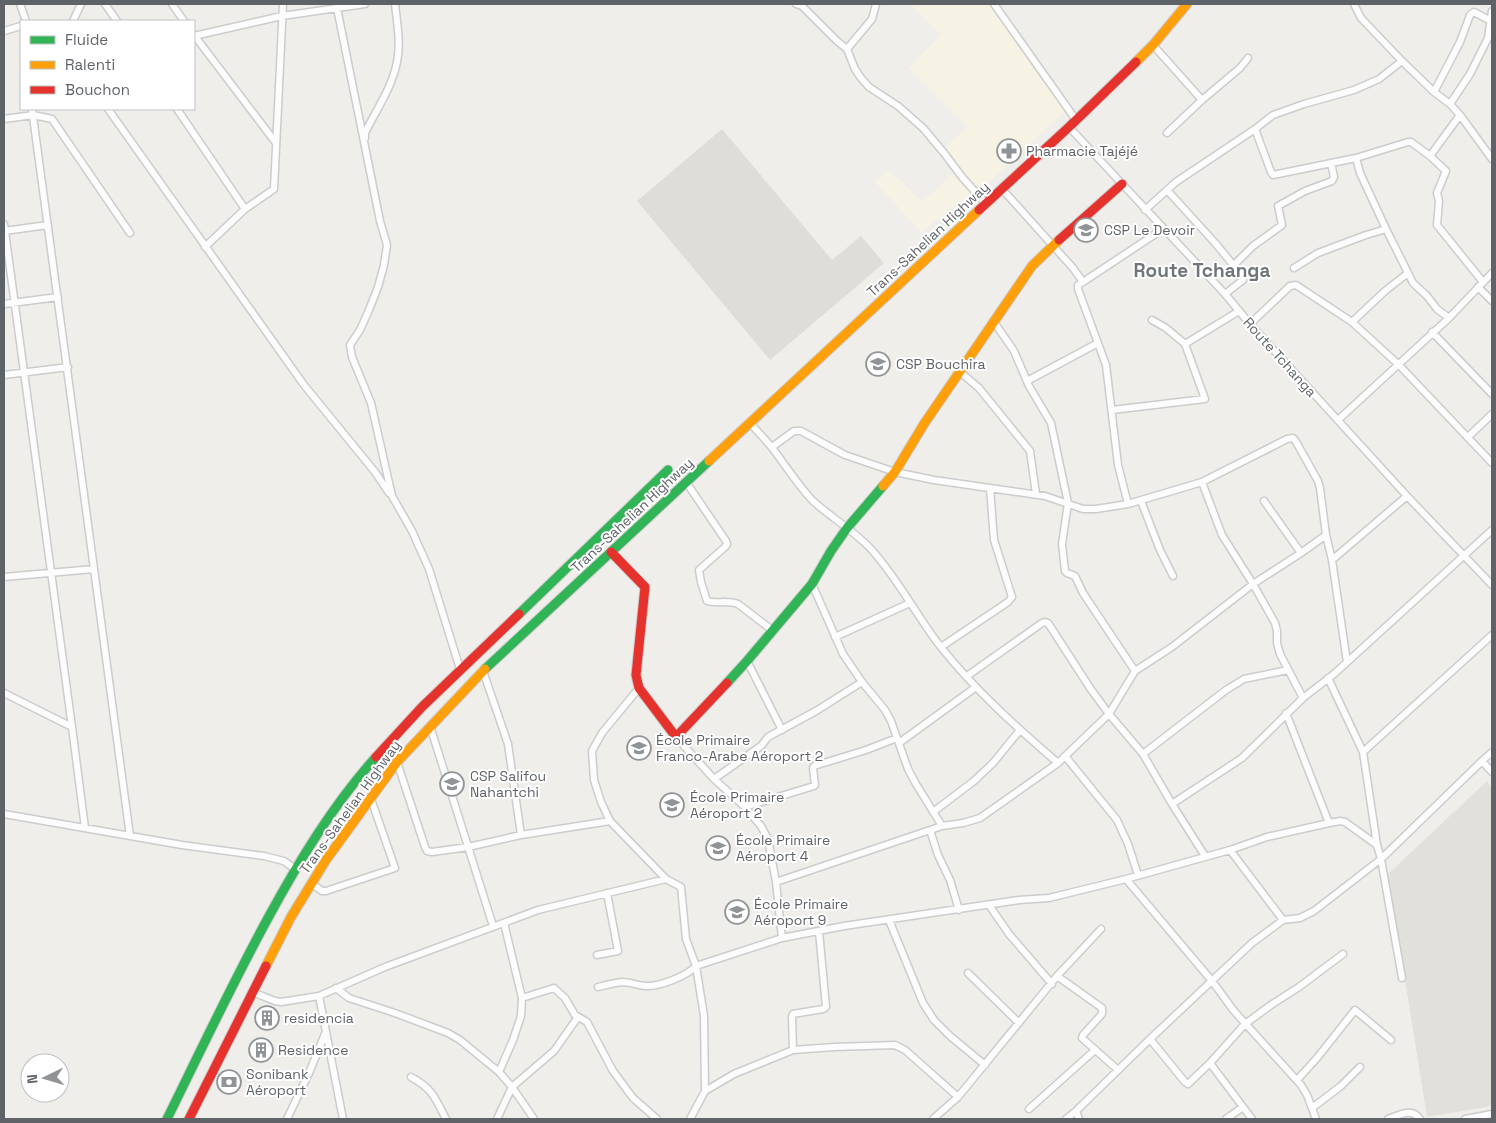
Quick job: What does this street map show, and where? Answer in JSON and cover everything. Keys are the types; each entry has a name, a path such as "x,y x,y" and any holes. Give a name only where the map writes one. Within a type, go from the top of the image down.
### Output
{"main road":[{"name":"Trans-Sahelian Highway","path":"189,1119 291,917 311,883 397,762 483,671 1076,120 1152,44 1186,4"},
{"path":"611,552 645,587 636,675 639,688 676,737 747,661 812,584 847,528 895,472 924,424 1032,266 1122,184"},
{"path":"167,1119 244,962 295,869 355,781 422,707 668,470"}],"street":[{"path":"20,4 26,20"},
{"path":"74,20 82,4"},
{"path":"104,4 115,20"},
{"path":"172,4 183,20"},
{"path":"205,247 245,209 274,189 283,4"},
{"path":"195,35 282,16 365,4"},
{"path":"365,146 365,133 391,83 397,63 398,29 395,4"},
{"path":"796,4 802,6 847,49 855,69 870,87 898,106 923,128 986,204"},
{"path":"847,49 872,19 876,4"},
{"path":"994,4 1076,120"},
{"path":"1354,4 1361,18 1402,61 1460,115 1492,159"},
{"path":"337,8 380,222 387,245 378,287 360,330 350,345 356,370 371,403 392,496"},
{"path":"1450,104 1490,39 1492,11"},
{"path":"1434,92 1460,42 1470,15 1474,12 1491,20"},
{"path":"4,31 20,26"},
{"path":"195,36 276,143"},
{"path":"1152,44 1202,100"},
{"path":"1167,133 1240,68 1248,58"},
{"path":"1145,210 1167,190 1273,115 1354,90 1379,79 1402,61"},
{"path":"109,110 304,385 375,472 392,496 412,531 429,569 460,670"},
{"path":"178,110 245,209"},
{"path":"33,112 130,836"},
{"path":"4,119 33,112 52,119 130,233"},
{"path":"1430,156 1460,115"},
{"name":"Route Tchanga","path":"1068,127 1225,294 1250,324 1407,496 1492,585"},
{"path":"1255,129 1273,175 1356,158 1411,142 1446,171 1437,193 1439,201 1437,225 1492,301"},
{"path":"1356,158 1360,173 1414,285 1418,286 1437,308 1449,318"},
{"path":"1234,266 1253,246 1282,225 1278,206 1306,191 1332,181 1334,177 1331,163"},
{"path":"1002,189 1053,245 1083,282"},
{"path":"1167,190 1244,278 1225,294"},
{"path":"48,225 4,228 85,828"},
{"path":"1128,504 1118,465 1106,365 1078,285 1163,229"},
{"path":"1294,268 1318,253 1386,229"},
{"path":"1352,322 1384,291 1408,274"},
{"path":"1338,420 1449,318 1492,274"},
{"path":"1250,324 1294,284 1352,322 1399,365 1492,463"},
{"path":"4,304 58,297"},
{"path":"1185,344 1239,311"},
{"path":"1112,410 1205,399 1185,344 1166,328 1152,320"},
{"path":"994,322 1014,351 1027,381 1051,423 1068,503 1062,544 1065,571 1075,576 1083,593 1135,671"},
{"path":"1432,332 1492,394"},
{"path":"1027,381 1098,343"},
{"path":"4,376 68,367"},
{"path":"960,372 979,388 1030,451 1036,494"},
{"path":"1468,437 1492,414"},
{"path":"750,423 772,447 810,498 826,514 847,528 870,548 941,647 976,687 1020,730 1058,763"},
{"path":"772,447 794,432 801,431 845,455 895,472 934,480 1036,494 1090,510 1141,501 1202,482 1287,439 1293,438 1318,481 1322,496 1326,535 1332,560 1347,662"},
{"path":"686,482 727,544 700,570 701,582 707,601 733,602 738,604 772,630"},
{"path":"1202,482 1222,535 1275,623 1279,648 1302,698"},
{"path":"941,647 1008,602 1012,597 994,540 990,488"},
{"path":"1332,560 1407,496"},
{"path":"1141,501 1160,550 1173,576"},
{"path":"1264,501 1301,553"},
{"path":"1172,804 1242,758 1302,698 1347,662 1492,530"},
{"path":"776,882 942,826 980,818 1058,763 1109,714 1135,671 1172,647 1253,584 1326,535"},
{"path":"4,577 94,569"},
{"path":"812,584 848,663 891,721 908,769 942,826"},
{"path":"835,637 910,603"},
{"path":"967,676 1046,622 1109,714 1143,754 1205,856"},
{"path":"1363,752 1492,635"},
{"path":"747,661 782,730"},
{"path":"1143,754 1226,690 1244,680 1288,670"},
{"path":"483,671 508,744 521,834"},
{"path":"1328,678 1363,752 1377,845 1402,978"},
{"path":"714,779 761,746 768,737 816,711 862,682"},
{"path":"745,807 814,786 814,766 898,740 976,687"},
{"path":"639,688 602,733 592,751 594,780 601,802 610,820 666,879 681,887 686,939 696,966 704,1016 704,1092 690,1119"},
{"path":"4,693 72,727"},
{"path":"1286,714 1329,823"},
{"path":"430,726 493,926"},
{"path":"933,812 974,781 993,763 1020,730"},
{"path":"676,737 714,779 745,807 761,826 768,840 776,882 782,938"},
{"path":"1066,1119 1252,943 1283,920 1300,918 1314,911 1381,859 1492,752"},
{"path":"1065,756 1117,820 1128,844 1138,875"},
{"path":"1482,761 1492,772"},
{"path":"397,762 427,851 437,852 468,847 521,834 610,820"},
{"path":"311,883 322,891 395,868 371,799"},
{"path":"4,814 130,836 264,856 284,861 295,869"},
{"path":"598,987 622,982 647,986 654,985 681,977 696,966 782,938 1018,900 1049,898 1230,850 1267,837 1329,823 1345,822 1377,845"},
{"path":"930,830 938,855 950,880 959,910"},
{"path":"1230,850 1283,920"},
{"path":"252,992 281,1002 318,996 385,967 538,910 666,879"},
{"path":"1126,879 1212,981 1225,1001 1301,1085 1316,1119"},
{"path":"597,955 618,952 606,893"},
{"path":"989,905 1009,934 1052,984"},
{"path":"889,920 924,1003 934,1020 985,1065"},
{"path":"499,1072 521,1016 522,998 504,922"},
{"path":"933,1119 958,1098 1058,976 1101,929"},
{"path":"794,1050 793,1014 826,1007 819,931"},
{"path":"1150,1039 1186,1084 1210,1063 1245,1024 1343,954"},
{"path":"968,973 1019,1024"},
{"path":"1058,976 1102,1008 1102,1014 1082,1036 1094,1050 1118,1070"},
{"path":"336,988 349,998 448,1033 460,1040 499,1072 534,1119"},
{"path":"522,998 554,988 565,998 575,1015 587,1022 613,1071 633,1098 657,1119"},
{"path":"318,996 343,1119"},
{"path":"1297,1080 1318,1058 1355,1010 1391,1040"},
{"path":"497,1119 512,1087 554,1051 578,1018"},
{"path":"287,1119 326,1032"},
{"path":"704,1092 734,1074 794,1050 895,1045 905,1050 958,1098"},
{"path":"1029,1109 1094,1050"},
{"path":"1210,1063 1252,1119"},
{"path":"1312,1108 1341,1086 1360,1067"},
{"path":"411,1077 432,1092 446,1119"},
{"path":"1226,1119 1243,1107"},
{"path":"1076,1111 1079,1119"},
{"path":"1388,1119 1408,1112 1415,1113 1420,1119"},
{"path":"1465,1119 1492,1114"}],"shaded area":[{"path":"911,4 990,4 1066,110 958,212 951,207 922,233 875,182 889,170 922,202 955,172 944,148 968,127 909,68 941,35"},
{"path":"722,129 832,260 861,236 884,263 770,360 637,201"},
{"path":"1487,781 1492,788 1492,1106 1427,1117 1388,874"}],"traffic: fast":[{"path":"485,669 709,461"},
{"path":"519,614 668,470"},
{"path":"727,683 812,584 847,528 883,486"},
{"path":"167,1119 216,1018 292,876 317,834 345,794 376,757"}],"traffic: slow":[{"path":"1136,62 1153,45 1187,4"},
{"path":"709,461 979,210"},
{"path":"883,486 895,472 924,424 1032,266 1059,240"},
{"path":"266,966 291,917 326,860 397,762 485,669"}],"traffic: jam":[{"path":"979,210 1136,62"},
{"path":"1059,240 1122,184"},
{"path":"611,552 645,587 636,675 639,688 676,737 727,683"},
{"path":"376,757 422,707 519,614"},
{"path":"189,1119 266,966"}],"place":[{"name":"Pharmacie Tajéjé","path":"1009,151"},
{"name":"CSP Le Devoir","path":"1086,230"},
{"name":"CSP Bouchira","path":"878,364"},
{"name":"École Primaire Franco-Arabe Aéroport 2","path":"639,748"},
{"name":"CSP Salifou Nahantchi","path":"452,784"},
{"name":"École Primaire Aéroport 2","path":"672,805"},
{"name":"École Primaire Aéroport 4","path":"718,848"},
{"name":"École Primaire Aéroport 9","path":"737,912"},
{"name":"residencia","path":"267,1018"},
{"name":"Residence","path":"261,1050"},
{"name":"Sonibank Aéroport","path":"229,1082"}],"district":[{"name":"Route Tchanga","path":"1202,270"}]}
